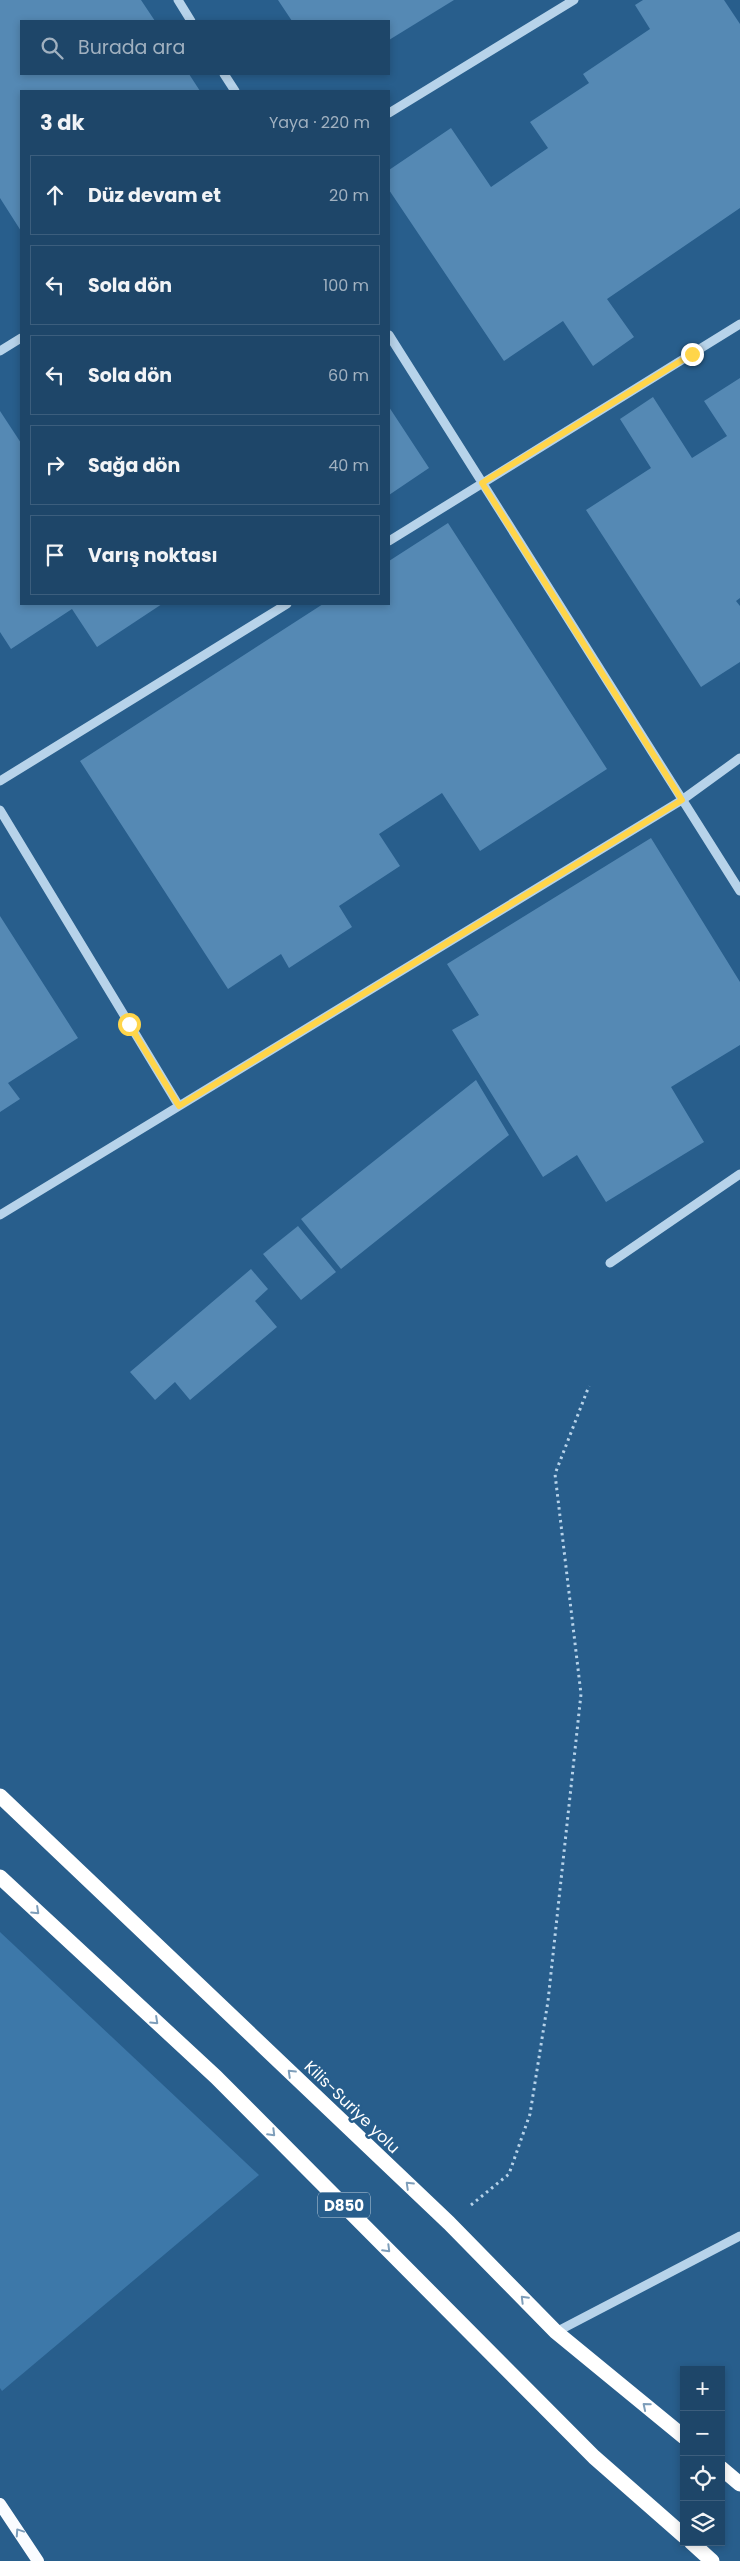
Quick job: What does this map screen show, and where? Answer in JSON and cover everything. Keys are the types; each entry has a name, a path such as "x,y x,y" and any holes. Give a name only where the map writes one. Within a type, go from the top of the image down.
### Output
{"highway":[{"name":"Kilis-Suriye yolu","path":"0,1796 449,2223 556,2332 680,2434"},
{"name":"D850","path":"0,1877 216,2077 594,2457 680,2532"},
{"path":"725,2471 740,2484"},
{"path":"695,2546 712,2561"}],"main road":[{"path":"0,2504 38,2561"}],"street":[{"path":"178,0 190,20"},
{"path":"390,112 574,0"},
{"path":"225,75 235,90"},
{"path":"390,540 740,324"},
{"path":"390,337 740,891"},
{"path":"0,351 20,339"},
{"path":"0,781 285,605"},
{"path":"0,1215 682,800 740,758"},
{"path":"0,810 179,1106"},
{"path":"610,1263 740,1174"},
{"path":"556,2332 740,2236"}],"path":[{"path":"449,2223 509,2174 530,2114 548,2001 581,1694 555,1474 589,1386"}],"shaded area":[{"path":"0,1932 259,2175 2,2391 0,2388"}],"building":[{"path":"0,0 141,0 154,20 20,20 20,75 190,75 199,90 20,90 20,229 0,198"},
{"path":"278,0 454,0 390,39 390,20 291,20"},
{"path":"643,0 724,0 740,24 740,208 607,299 634,337 593,366 563,321 504,361 390,191 390,169 451,128 491,187 548,148 530,122 589,83 583,74 650,29 635,5"},
{"path":"740,378 740,598 736,601 740,606 740,662 701,687 586,510 651,468 620,419 653,397 692,458 727,436 704,401"},
{"path":"390,409 429,468 390,494"},
{"path":"0,411 20,441 20,605 160,605 97,647 72,609 11,649 0,632"},
{"path":"448,523 607,769 480,851 442,793 379,834 400,866 339,906 352,927 289,968 281,954 228,989 80,761 321,605 390,605 390,560"},
{"path":"651,838 740,982 740,1045 671,1087 704,1142 606,1202 577,1155 543,1177 452,1030 479,1015 447,964"},
{"path":"0,916 78,1038 8,1083 20,1099 0,1112"},
{"path":"476,1080 509,1135 341,1269 301,1219"},
{"path":"298,1226 336,1272 301,1300 263,1254"},
{"path":"251,1269 268,1289 255,1301 277,1327 190,1400 175,1382 155,1400 130,1372"}],"route":[{"path":"129,1024 179,1106 682,800 482,483 692,354"}]}
